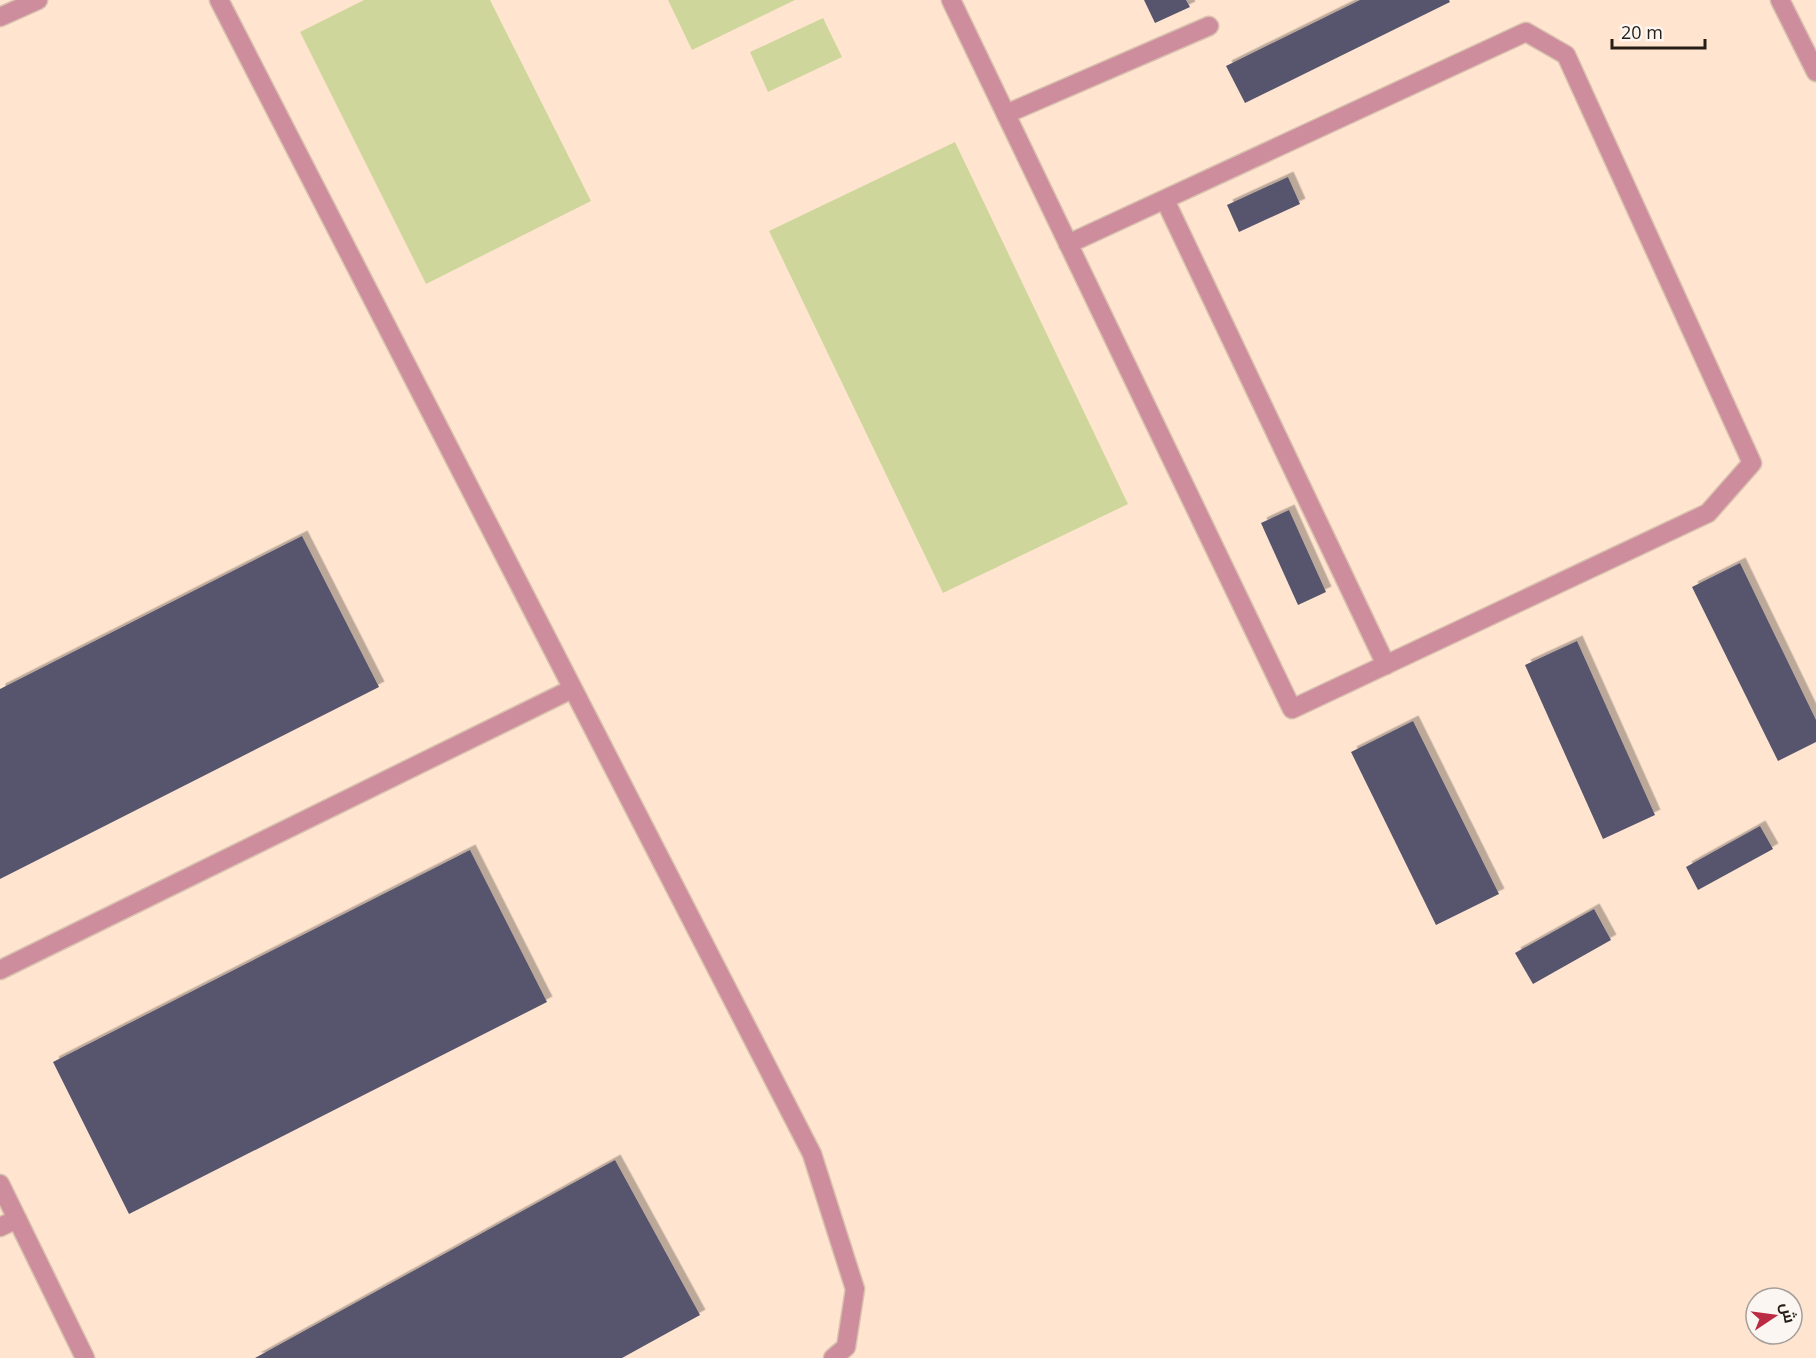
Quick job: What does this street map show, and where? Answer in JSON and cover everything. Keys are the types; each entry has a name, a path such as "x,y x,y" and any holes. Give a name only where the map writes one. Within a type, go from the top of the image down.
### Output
{"lane":[{"path":"0,17 38,0"},
{"path":"951,0 1068,244 1292,709 1708,513 1752,463 1566,55 1526,32 1068,244"},
{"path":"1780,0 1816,72"},
{"path":"224,2 572,689 812,1154 855,1289 846,1347 833,1358"},
{"path":"1006,114 1209,26"},
{"path":"1165,200 1386,665"},
{"path":"0,970 572,689"},
{"path":"0,1184 85,1358"},
{"path":"0,1227 17,1219"}],"green space":[{"path":"364,0 490,0 591,201 426,284 300,32"},
{"path":"668,0 795,0 692,50"},
{"path":"823,18 842,57 768,92 750,52"},
{"path":"955,142 1128,504 943,593 769,231"}],"building":[{"path":"1144,0 1186,0 1190,7 1155,23"},
{"path":"1360,0 1449,0 1450,2 1245,103 1226,66"},
{"path":"1288,177 1300,204 1239,232 1227,205"},
{"path":"1289,510 1326,592 1298,605 1261,523"},
{"path":"302,536 379,687 0,879 0,689"},
{"path":"1740,563 1816,720 1816,742 1778,761 1692,587"},
{"path":"1577,641 1655,815 1603,839 1525,665"},
{"path":"1413,721 1499,894 1436,925 1351,752"},
{"path":"1760,826 1773,849 1698,890 1686,867"},
{"path":"470,850 547,1002 129,1214 53,1062"},
{"path":"1594,909 1611,940 1533,984 1515,953"},
{"path":"615,1160 700,1315 622,1358 255,1358"}]}
